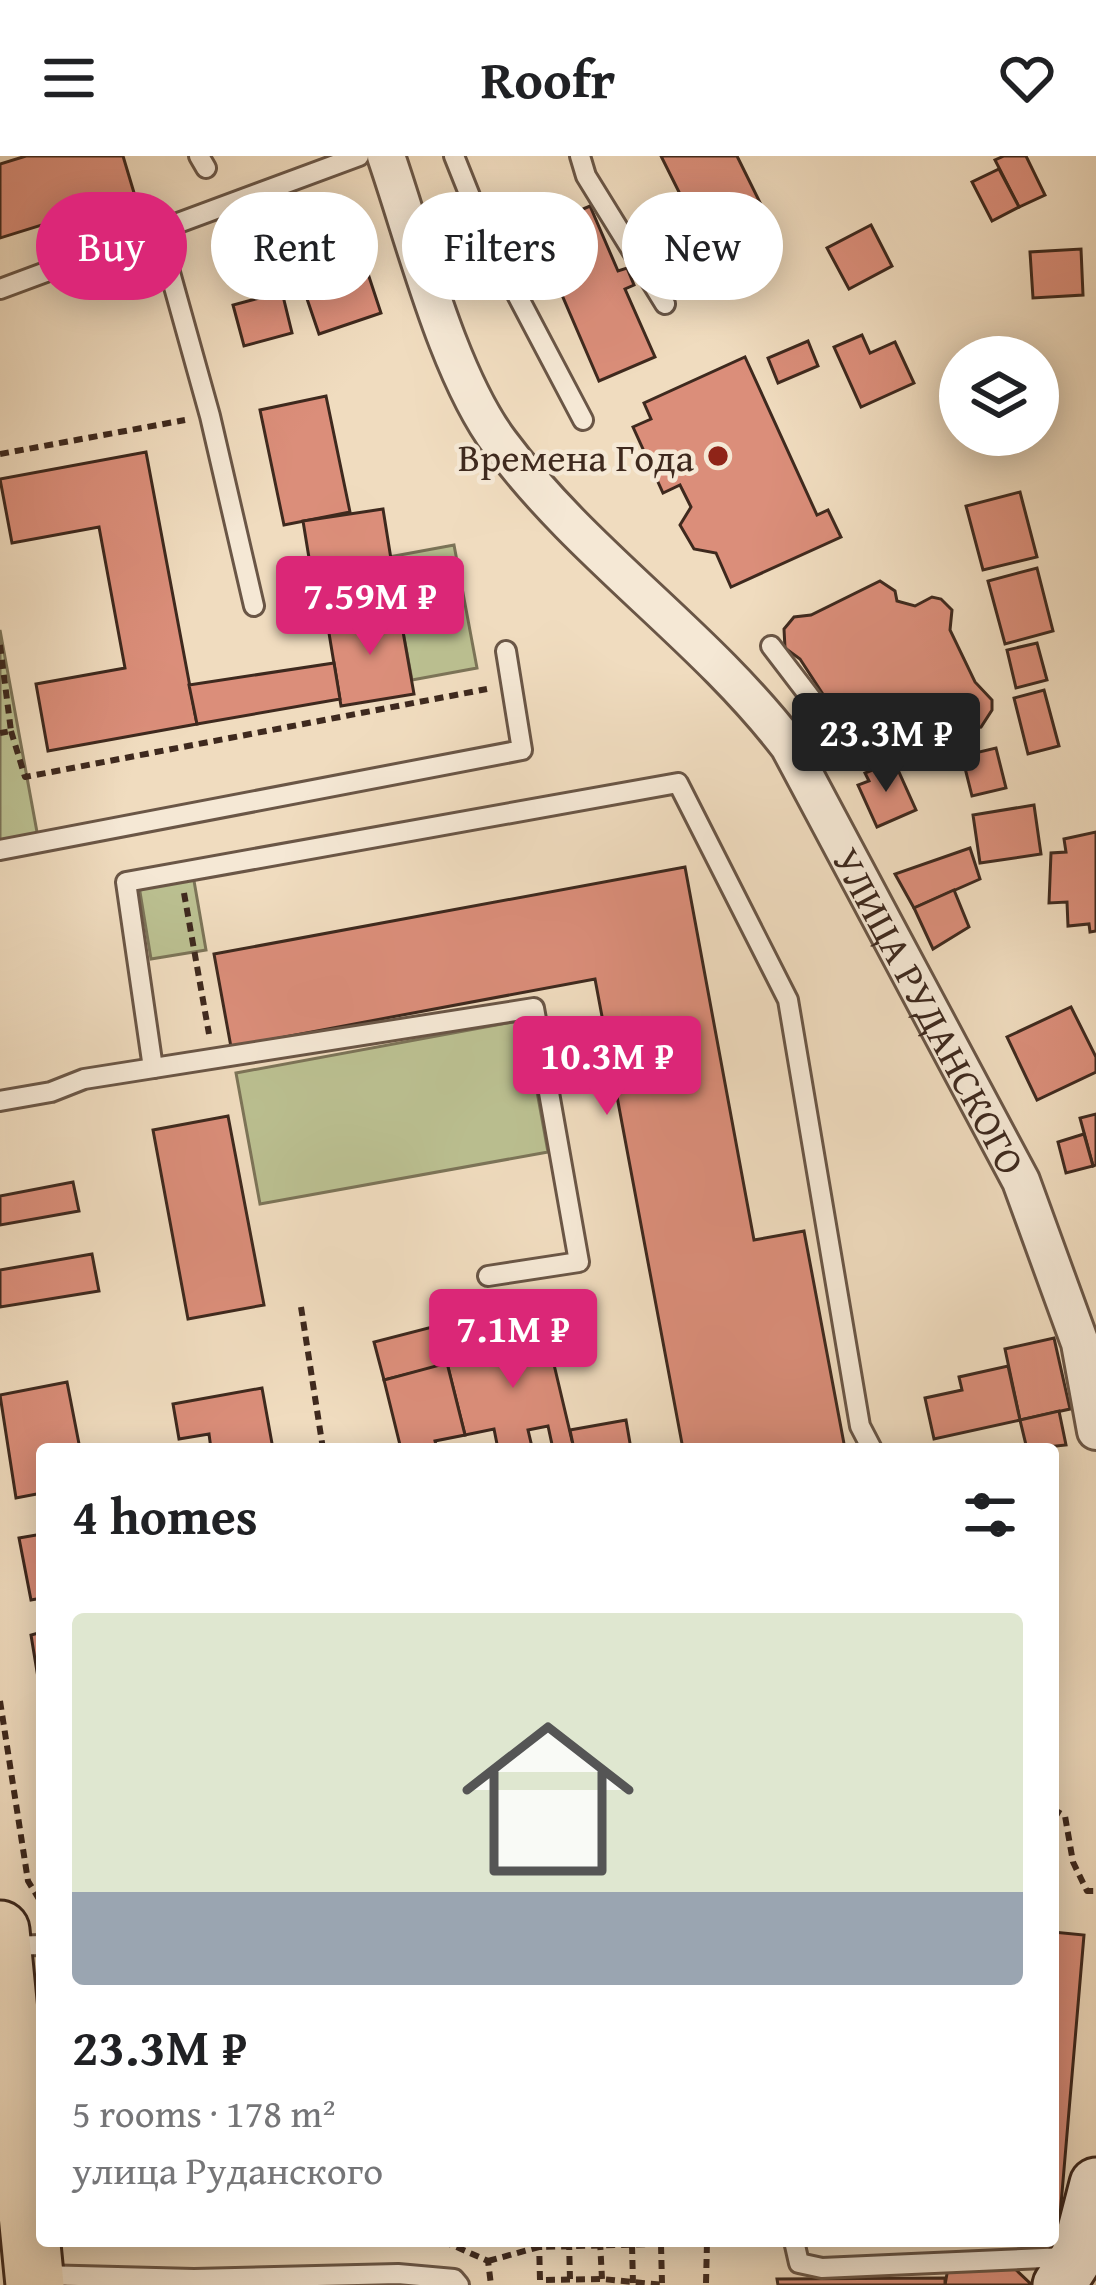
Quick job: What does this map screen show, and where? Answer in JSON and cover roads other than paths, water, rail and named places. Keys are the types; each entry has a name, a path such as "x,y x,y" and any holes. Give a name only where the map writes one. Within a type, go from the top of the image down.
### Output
{"main road":[{"path":"15,1940 35,2280"},
{"path":"1068,2271 1096,2183"}],"street":[{"name":"УЛИЦА РУДАНСКОГО","path":"386,156 453,351 497,441 540,493 750,695 789,746 1022,1181 1080,1343 1096,1431"}],"lane":[{"path":"187,221 359,156"},
{"path":"454,156 487,236 583,420"},
{"path":"580,156 586,176 665,304"},
{"path":"0,289 36,276"},
{"path":"178,300 254,607"},
{"path":"771,646 813,700 812,712 789,746"},
{"path":"0,850 522,750 506,651"},
{"path":"153,1068 126,882 678,783 788,1000 860,1426 869,1443"},
{"path":"0,1100 51,1092 84,1079 534,1008 579,1262 488,1276"},
{"path":"795,2247 799,2263 822,2268 1068,2271"},
{"path":"35,2280 398,2274 454,2279 460,2285"}],"place":[{"name":"Времена Года","path":"718,456"}]}
